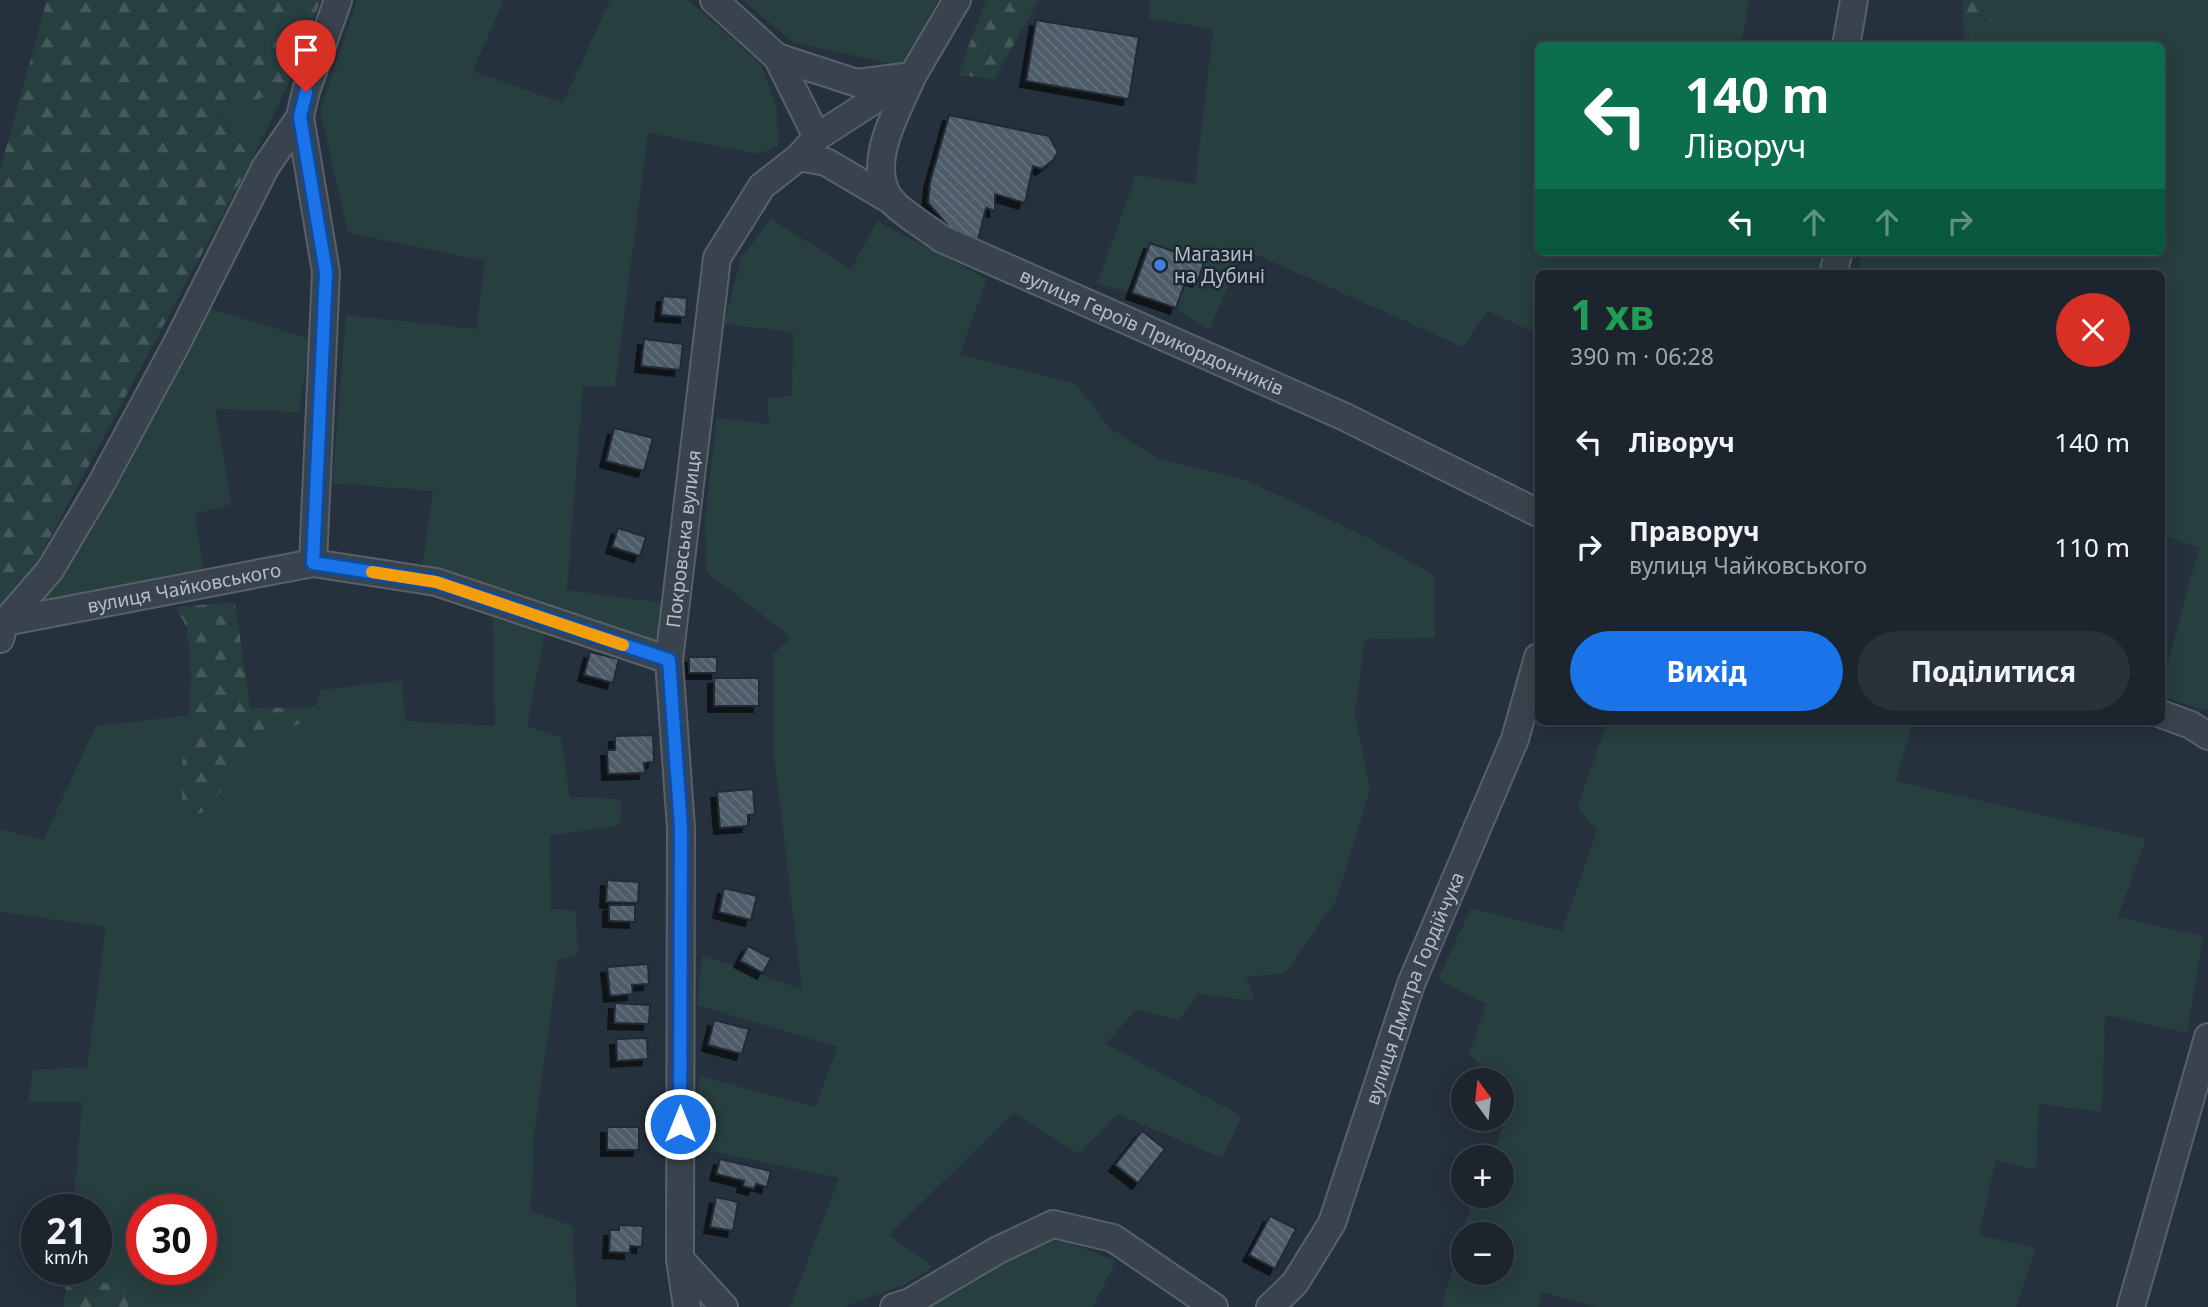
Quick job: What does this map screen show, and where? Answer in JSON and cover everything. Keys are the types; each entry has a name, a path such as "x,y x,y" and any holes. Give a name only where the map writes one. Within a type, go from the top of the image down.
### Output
{"street":[{"path":"2,631 50,570 100,486 176,345 265,168 300,117 338,0"},
{"path":"714,0 777,57 817,138"},
{"name":"Покровська вулиця","path":"687,1307 680,1259 681,828 669,660 717,258 762,186 799,157 817,138 913,75 957,0"},
{"path":"1847,42 1854,0"},
{"path":"777,57 857,83 913,75"},
{"path":"892,201 884,188 880,171 881,152 913,75"},
{"path":"300,117 326,272 313,563"},
{"name":"вулиця Героїв Прикордонників","path":"799,157 826,162 892,201 942,239 1343,416 1535,512"},
{"name":"вулиця Чайковського","path":"2,631 313,563 436,582 669,660"},
{"name":"вулиця Дмитра Гордійчука","path":"1270,1307 1295,1283 1332,1223 1411,984 1515,739 1535,668"},
{"path":"2165,716 2190,725 2208,736"},
{"path":"2131,1307 2208,1037"},
{"path":"894,1307 910,1302 998,1250 1053,1224 1113,1238 1214,1307"},
{"path":"680,1259 723,1307"}],"green space":[{"path":"47,0 321,0 285,91 217,111 252,160 5,622 0,639 0,170"},
{"path":"357,0 504,0 473,71 563,103 610,0 688,0 761,64 777,108 778,146 760,154 648,133 615,387 583,386 567,590 664,603 656,641 422,567 433,491 332,483 346,315 476,329 485,261 348,233 320,110"},
{"path":"743,0 938,0 903,67 793,42"},
{"path":"986,0 1039,0 994,79 958,75"},
{"path":"1150,0 1749,0 1742,42 1535,42 1535,256 1795,256 1828,259 1823,270 1535,270 1535,333 1487,311 1463,347 1244,249 1209,331 1176,308 1187,277 1198,280 1204,262 1150,243 1132,293 1097,284 1136,175 1195,184 1213,29 1148,18"},
{"path":"1963,0 1997,0 1997,16 1968,42 1964,42"},
{"path":"1997,0 2208,0 2208,711 2165,697 2165,673 2199,548 2165,535 2165,270 1858,270 1860,256 2165,256 2165,42 1967,42 1997,16"},
{"path":"285,91 252,160 217,110"},
{"path":"771,219 851,269 877,221 987,279 960,354 1076,384 1110,428 1158,459 1247,480 1368,538 1435,575 1435,638 1365,639 1355,714 1370,790 1336,901 1285,973 1246,977 1256,1001 1198,994 1179,1020 1136,1010 1106,1044 1242,1116 1222,1158 1117,1114 1079,1154 1013,1113 889,1235 933,1267 904,1285 843,1307 790,1307 839,1178 691,1147 699,1076 815,1107 838,1047 697,1005 702,955 802,989 773,748 773,654 791,637 706,572 705,518 717,418 769,424 767,398 792,396 793,332 724,324 741,258"},
{"path":"206,307 310,339 299,412 215,409 232,504 195,514 204,572 40,605 96,523"},
{"path":"235,602 250,708 314,707 306,720 263,744 202,813 182,814 182,763 188,739 191,674 187,628 176,607"},
{"path":"492,608 545,633 527,726 561,737 570,797 621,799 620,825 550,836 551,909 576,911 578,954 558,961 534,1136 531,1211 572,1226 577,1307 128,1307 127,1285 217,1285 217,1194 126,1194 126,1285 112,1284 112,1194 74,1194 82,1102 28,1102 33,1070 87,1067 106,927 0,912 0,829 43,840 96,726 191,715 183,814 202,813 263,744 306,720 321,690 402,680 405,721 495,726"},
{"path":"1607,725 1912,725 1896,781 2146,839 2118,917 2203,936 2187,1033 2105,1015 2102,1112 2039,1104 2036,1170 1996,1160 1979,1235 2036,1248 2016,1307 1595,1307 1542,1292 1539,1307 1442,1307 1451,1275 1451,1285 1514,1285 1514,1222 1466,1222 1470,1208 1514,1208 1514,1145 1496,1145 1501,1131 1514,1131 1514,1068 1485,1068 1469,1054 1486,1004 1438,979 1471,908 1562,931 1597,830 1577,807"},
{"path":"1063,1240 1116,1261 1093,1307 930,1307 1034,1244"},
{"path":"66,1285 127,1285 128,1307 64,1307"}],"building":[{"path":"1036,20 1139,37 1129,99 1026,81"},
{"path":"949,115 1049,136 1058,152 1042,169 1033,166 1025,203 995,194 995,211 986,208 977,244 953,231 928,203 930,182"},
{"path":"1150,243 1204,262 1198,281 1187,277 1176,308 1132,293"},
{"path":"663,296 687,298 686,317 661,315"},
{"path":"644,339 683,344 680,370 641,366"},
{"path":"614,428 653,438 644,471 606,461"},
{"path":"618,528 646,537 640,556 612,547"},
{"path":"590,652 619,659 613,683 584,675"},
{"path":"689,657 717,657 717,673 689,673"},
{"path":"714,678 759,678 759,706 714,706"},
{"path":"653,735 654,762 644,763 645,773 608,774 607,750 615,750 615,736"},
{"path":"753,789 755,814 748,815 748,826 720,828 717,792"},
{"path":"607,880 639,882 638,903 606,902"},
{"path":"724,888 757,896 751,920 719,912"},
{"path":"609,905 635,905 635,922 609,921"},
{"path":"748,946 771,958 763,973 740,961"},
{"path":"648,964 649,984 632,985 633,994 610,996 607,967"},
{"path":"615,1003 650,1005 649,1024 614,1023"},
{"path":"714,1020 749,1029 742,1054 708,1045"},
{"path":"647,1038 648,1059 617,1061 616,1039"},
{"path":"607,1127 639,1127 639,1150 607,1150"},
{"path":"1142,1131 1165,1149 1138,1183 1115,1165"},
{"path":"720,1159 771,1171 767,1187 756,1184 754,1189 743,1186 744,1181 716,1174"},
{"path":"716,1197 738,1202 733,1231 710,1227"},
{"path":"1270,1216 1296,1229 1275,1269 1249,1255"},
{"path":"619,1225 643,1226 642,1247 630,1246 630,1253 609,1252 610,1230 619,1230"}],"slow traffic":[{"path":"372,572 436,582 623,645"}],"place":[{"name":"Магазин на Дубині","path":"1160,265"}],"route":[{"path":"306,92 300,117 326,272 313,563 436,582 669,660 681,828 680,1124"}]}
